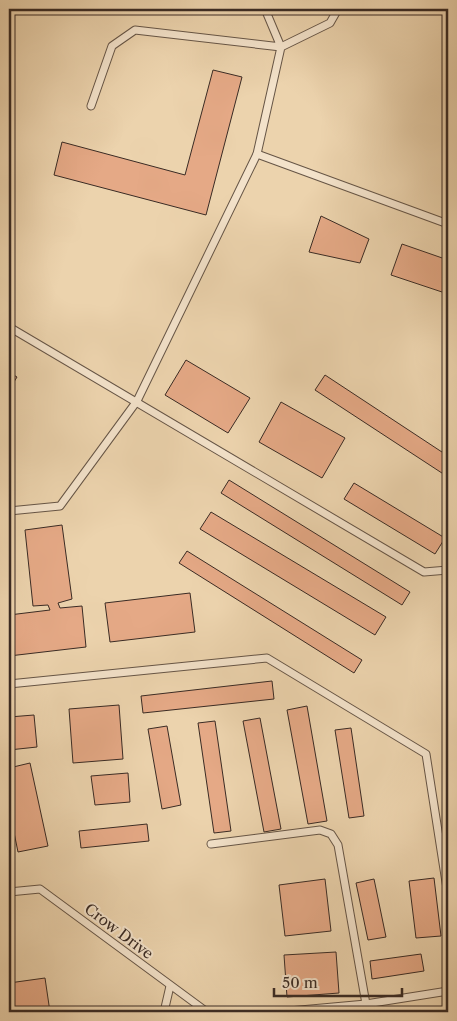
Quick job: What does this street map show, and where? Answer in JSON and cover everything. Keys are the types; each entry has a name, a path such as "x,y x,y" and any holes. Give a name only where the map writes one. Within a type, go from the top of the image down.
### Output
{"lane":[{"path":"9,511 60,506 137,401 256,154 280,47 265,9"},
{"path":"91,106 112,46 135,30 280,47 330,23 338,9"},
{"path":"256,154 448,224"},
{"path":"9,327 424,572 448,570"},
{"path":"9,684 267,658 426,754 446,871 448,895"},
{"path":"211,844 320,830 331,834 338,845 366,1004"},
{"name":"Crow Drive","path":"9,892 40,889 207,1012"},
{"path":"164,1012 170,986"},
{"path":"278,1012 342,1009 448,991"}],"building":[{"path":"213,70 242,77 206,215 54,175 62,142 185,175"},
{"path":"321,216 369,239 360,263 309,252"},
{"path":"402,244 448,260 448,294 391,275"},
{"path":"186,360 250,398 228,433 165,395"},
{"path":"9,372 17,377 9,390"},
{"path":"325,375 448,456 448,477 315,390"},
{"path":"281,402 345,438 322,478 259,442"},
{"path":"229,480 410,592 402,605 221,493"},
{"path":"354,483 445,538 435,554 344,499"},
{"path":"211,512 386,617 375,635 200,529"},
{"path":"62,525 72,599 58,603 60,608 82,606 86,647 9,656 9,615 50,610 48,605 33,606 25,530"},
{"path":"187,551 362,660 354,673 179,563"},
{"path":"190,593 195,632 110,642 105,603"},
{"path":"272,681 274,699 143,713 141,696"},
{"path":"119,705 123,759 73,763 69,709"},
{"path":"307,706 327,821 308,824 287,710"},
{"path":"34,715 37,747 9,750 9,717"},
{"path":"260,718 281,829 264,832 243,721"},
{"path":"215,721 231,831 214,833 198,723"},
{"path":"167,726 181,805 162,809 148,729"},
{"path":"351,728 364,816 349,818 335,730"},
{"path":"30,763 48,846 18,852 9,808 9,768"},
{"path":"128,773 130,802 95,805 91,776"},
{"path":"147,824 149,841 81,848 79,831"},
{"path":"434,878 441,936 416,938 409,881"},
{"path":"325,879 331,931 285,936 279,885"},
{"path":"374,879 386,937 368,940 356,883"},
{"path":"336,952 339,993 287,997 284,955"},
{"path":"421,954 424,971 372,979 370,961"},
{"path":"45,978 50,1012 9,1012 9,983"}]}
